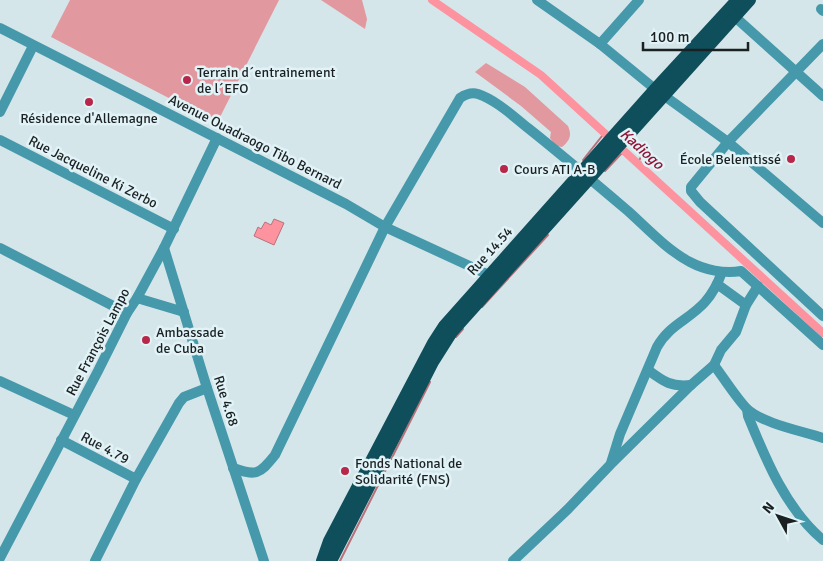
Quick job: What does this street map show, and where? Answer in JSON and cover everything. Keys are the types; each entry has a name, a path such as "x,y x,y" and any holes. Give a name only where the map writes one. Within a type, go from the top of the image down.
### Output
{"main road":[{"name":"Rue 14.54","path":"331,561 433,362 456,326 492,279 621,136 737,0"},
{"path":"659,92 750,0"},
{"name":"Rue 14.54","path":"322,561 329,541 434,343 449,320 492,279"}],"street":[{"path":"537,0 600,44 659,92 728,142 823,223"},
{"path":"600,44 639,0"},
{"path":"735,17 823,96"},
{"name":"Avenue Ouadraogo Tibo Bernard","path":"0,28 346,204 386,227 492,279"},
{"path":"823,44 728,142 691,187 691,191 700,202 823,316"},
{"path":"0,112 33,46"},
{"path":"233,468 250,474 257,472 267,465 275,455 386,227 460,98 468,93 477,94 502,108 586,174 664,244 689,262 706,269 722,272 741,271 823,345"},
{"name":"Rue François Lampo","path":"0,558 127,313 174,229 217,138"},
{"name":"Rue Jacqueline Ki Zerbo","path":"0,140 174,229"},
{"path":"0,248 127,313"},
{"name":"Rue 4.68","path":"164,248 207,388 264,561"},
{"path":"611,464 620,434 656,347 669,329 704,303 713,293 722,272"},
{"path":"717,284 746,305"},
{"path":"513,561 714,365 721,350 736,332 746,305 758,286"},
{"path":"137,298 184,312"},
{"path":"714,365 747,409 791,430 823,438"},
{"path":"648,370 667,382 678,386 692,385"},
{"path":"0,381 74,415"},
{"path":"94,561 136,479 181,400 207,388"},
{"path":"747,409 748,416 773,475 802,518 823,540"},
{"name":"Rue 4.79","path":"61,440 136,479"}],"shaded area":[{"name":"Terrain d´entrainement de l´EFO","path":"70,0 279,0 217,123 51,37"},
{"path":"321,0 362,0 367,19 365,29"},
{"path":"486,63 525,87 568,126 570,135 565,145 562,147 556,146 550,138 551,132 521,106 475,72"},
{"path":"274,219 284,223 274,245 254,236 258,227 261,229 265,222 271,225"}],"waterway":[{"name":"Kadiogo","path":"432,0 541,75 823,333"},
{"path":"583,160 602,136 602,132"},
{"path":"635,140 643,148 637,164"},
{"path":"605,171 621,154 625,153"},
{"path":"482,307 548,235"},
{"path":"456,337 463,329"},
{"path":"340,561 430,382"}],"place":[{"name":"Terrain d´entrainement de l´EFO","path":"187,80"},
{"name":"Résidence d'Allemagne","path":"89,102"},
{"name":"École Belemtissé","path":"791,159"},
{"name":"Cours ATI A-B","path":"504,169"},
{"name":"Ambassade de Cuba","path":"146,340"},
{"name":"Fonds National de Solidarité (FNS)","path":"345,471"}]}
